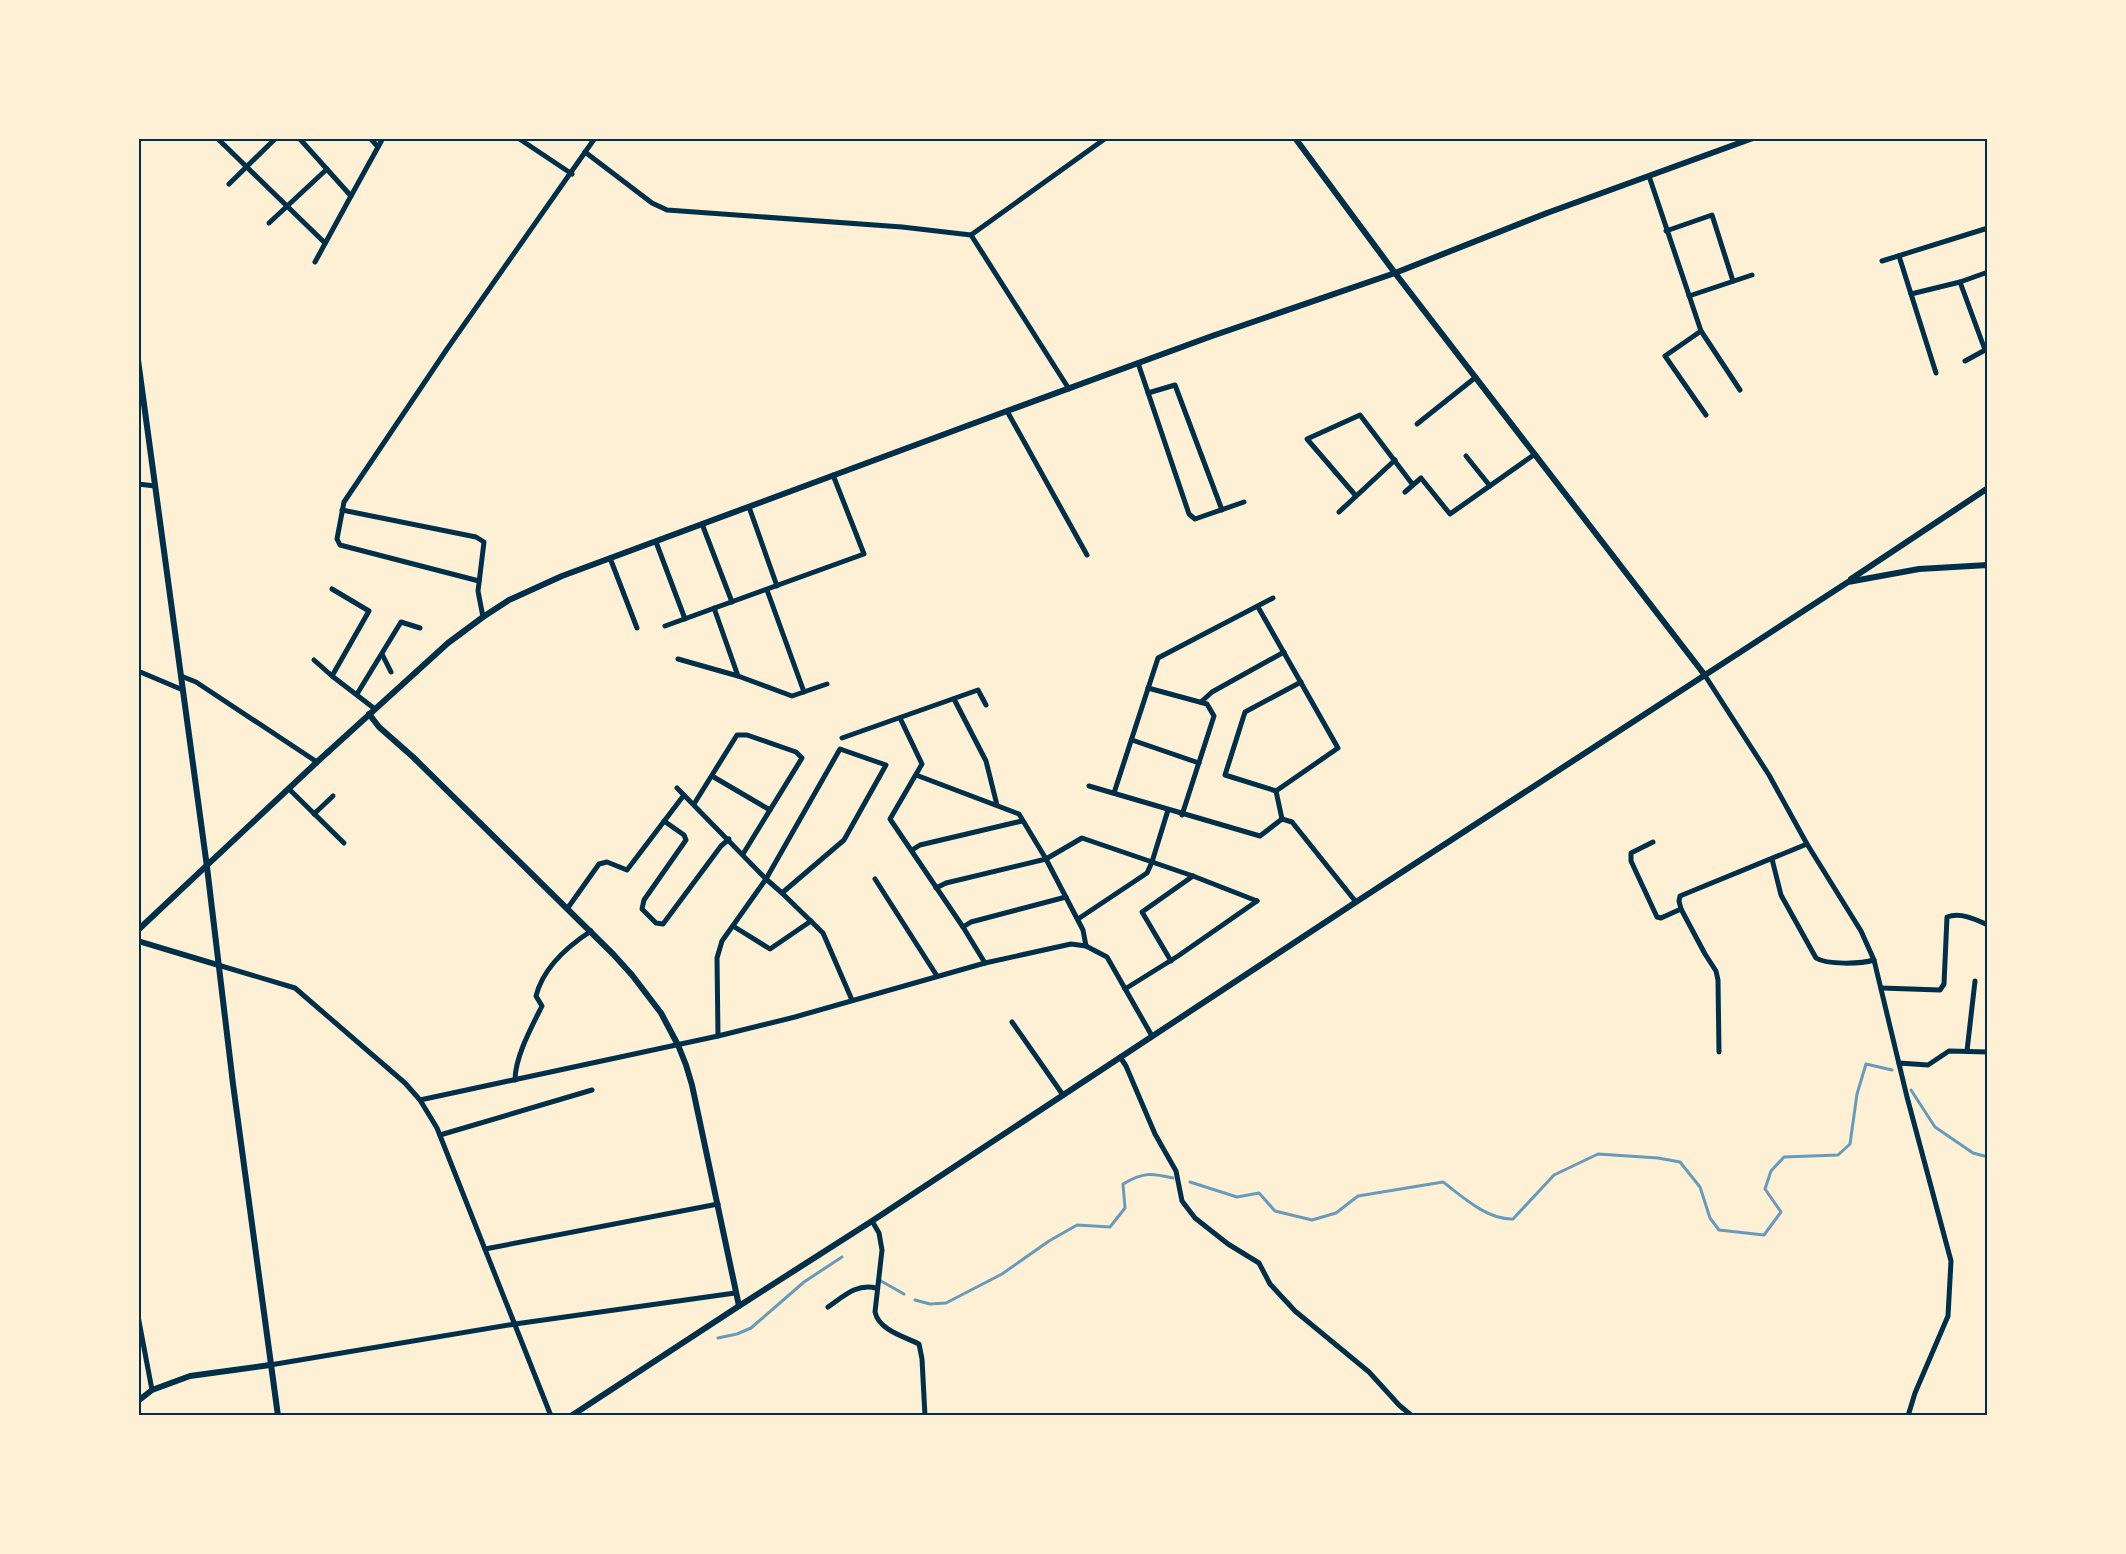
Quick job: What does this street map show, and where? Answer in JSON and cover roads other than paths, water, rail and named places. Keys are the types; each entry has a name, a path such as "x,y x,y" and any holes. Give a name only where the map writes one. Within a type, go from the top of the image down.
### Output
{"street":[{"path":"217,138 325,243"},
{"path":"229,184 276,138"},
{"path":"299,138 351,196"},
{"path":"370,138 378,147"},
{"path":"315,262 383,138"},
{"path":"518,138 572,174"},
{"path":"479,581 340,545 337,539 344,502 447,349 572,174 595,138"},
{"path":"585,152 652,203 667,210 902,227 971,235 1106,138"},
{"path":"1295,138 1395,273 1704,674 1769,776 1807,844 1861,931 1874,960 1951,1261 1948,1316 1908,1416"},
{"path":"138,930 442,648 509,600 562,576 833,475 1138,363 1395,273 1547,213 1753,138"},
{"path":"269,223 327,169"},
{"path":"1649,176 1701,331 1740,390"},
{"path":"1666,231 1712,215 1733,281"},
{"path":"1882,261 1988,228"},
{"path":"971,235 1069,389"},
{"path":"1899,256 1936,373"},
{"path":"1911,294 1960,282 1988,272"},
{"path":"1689,296 1752,275"},
{"path":"1960,282 1987,349 1965,361"},
{"path":"1701,331 1665,356 1706,415"},
{"path":"138,360 278,1416"},
{"path":"1138,363 1189,514 1195,519 1244,502"},
{"path":"1417,424 1476,377"},
{"path":"1148,393 1175,385 1222,510"},
{"path":"1007,411 1087,555"},
{"path":"1356,496 1307,439 1360,415 1413,485"},
{"path":"1405,492 1421,478 1450,514 1535,454"},
{"path":"1466,456 1490,486"},
{"path":"1339,512 1395,460"},
{"path":"665,626 864,554 833,475"},
{"path":"138,484 155,486"},
{"path":"571,1416 1848,582 1988,488"},
{"path":"749,507 777,586"},
{"path":"342,510 476,537 484,542 479,581 479,598 483,617"},
{"path":"702,524 732,602"},
{"path":"656,542 685,619"},
{"path":"610,558 637,628"},
{"path":"1848,582 1919,569 1988,565"},
{"path":"332,589 369,611 332,676"},
{"path":"766,590 804,692"},
{"path":"1114,793 1158,658 1273,598"},
{"path":"1258,607 1338,748 1276,791"},
{"path":"714,608 738,676"},
{"path":"357,694 401,622 420,628"},
{"path":"1201,702 1212,692 1284,652"},
{"path":"382,654 391,672"},
{"path":"678,659 738,676 792,696 827,684"},
{"path":"314,660 375,709"},
{"path":"138,671 183,690"},
{"path":"181,676 196,682 317,762"},
{"path":"1276,791 1225,775 1245,712 1301,682"},
{"path":"1149,688 1207,704 1214,716 1182,814"},
{"path":"842,738 978,690 986,705"},
{"path":"954,699 986,761 997,805"},
{"path":"369,714 591,932 648,995 678,1045 692,1085 738,1306"},
{"path":"900,718 922,764 890,819 985,963"},
{"path":"694,804 737,735 747,735 796,752 802,758 743,854"},
{"path":"1132,741 1199,762"},
{"path":"718,1036 717,958 722,941 765,879 840,749 886,765 844,840 782,893"},
{"path":"916,775 1019,814 1078,919 1086,946"},
{"path":"712,776 770,810"},
{"path":"1089,786 1260,836 1282,819"},
{"path":"677,788 729,839 765,879 823,933 852,1000"},
{"path":"289,789 344,843"},
{"path":"1276,791 1282,819"},
{"path":"567,909 599,864 607,862 627,870 684,795"},
{"path":"314,814 333,796"},
{"path":"1078,919 1147,873 1168,810"},
{"path":"1282,819 1292,822 1356,902"},
{"path":"664,821 684,835 686,840 644,900 642,909 656,923 663,924 721,846 729,839"},
{"path":"912,850 920,845 1022,821"},
{"path":"936,888 946,883 1046,859 1082,838 1193,876 1257,901 1171,961 1125,989"},
{"path":"1653,842 1631,853 1631,861 1657,917 1660,918 1681,909"},
{"path":"1719,1052 1716,971 1681,909 1679,901 1683,893 1807,844"},
{"path":"1772,859 1781,895 1816,958 1822,961 1863,963 1874,960"},
{"path":"1171,961 1142,912 1193,876"},
{"path":"874,879 937,976"},
{"path":"963,927 971,922 1066,897"},
{"path":"1881,988 1940,990 1944,984 1947,917 1954,915 1970,917 1988,924"},
{"path":"733,926 770,949 811,921"},
{"path":"515,1080 518,1063 532,1025 542,1006 536,996 538,987 550,968 572,943 591,932"},
{"path":"138,941 295,988 405,1083 420,1100 440,1135 551,1416"},
{"path":"420,1100 718,1036 795,1017 985,963 1071,944 1086,946 1107,957 1152,1036"},
{"path":"1967,1051 1975,981"},
{"path":"1012,1022 1063,1095"},
{"path":"1899,1063 1928,1065 1948,1051 1988,1052"},
{"path":"1120,1057 1155,1134 1176,1171 1182,1200 1195,1218 1228,1244 1259,1263 1270,1284 1295,1311 1369,1372 1412,1416"},
{"path":"440,1135 592,1090"},
{"path":"484,1249 718,1204"},
{"path":"872,1221 882,1241 874,1312 876,1318 886,1328 919,1344 925,1416"},
{"path":"828,1307 859,1287 876,1288"},
{"path":"138,1401 152,1390 190,1377 515,1324 735,1293"},
{"path":"138,1316 152,1390"}],"waterway":[{"path":"1190,1182 1237,1197 1259,1193 1275,1211 1312,1220 1336,1213 1358,1196 1443,1182 1485,1212 1513,1219 1554,1175 1598,1154 1658,1158 1680,1162 1700,1187 1710,1218 1719,1230 1764,1235 1781,1212 1765,1189 1771,1171 1784,1157 1838,1155 1850,1144 1857,1094 1866,1064 1892,1070"},
{"path":"1911,1090 1935,1127 1973,1153 1988,1157"},
{"path":"915,1300 930,1304 946,1303 1002,1274 1049,1241 1077,1225 1110,1227 1125,1208 1123,1184 1136,1177 1147,1175 1173,1178"},
{"path":"718,1338 751,1328 804,1282 842,1257"},
{"path":"881,1281 904,1294"}]}
